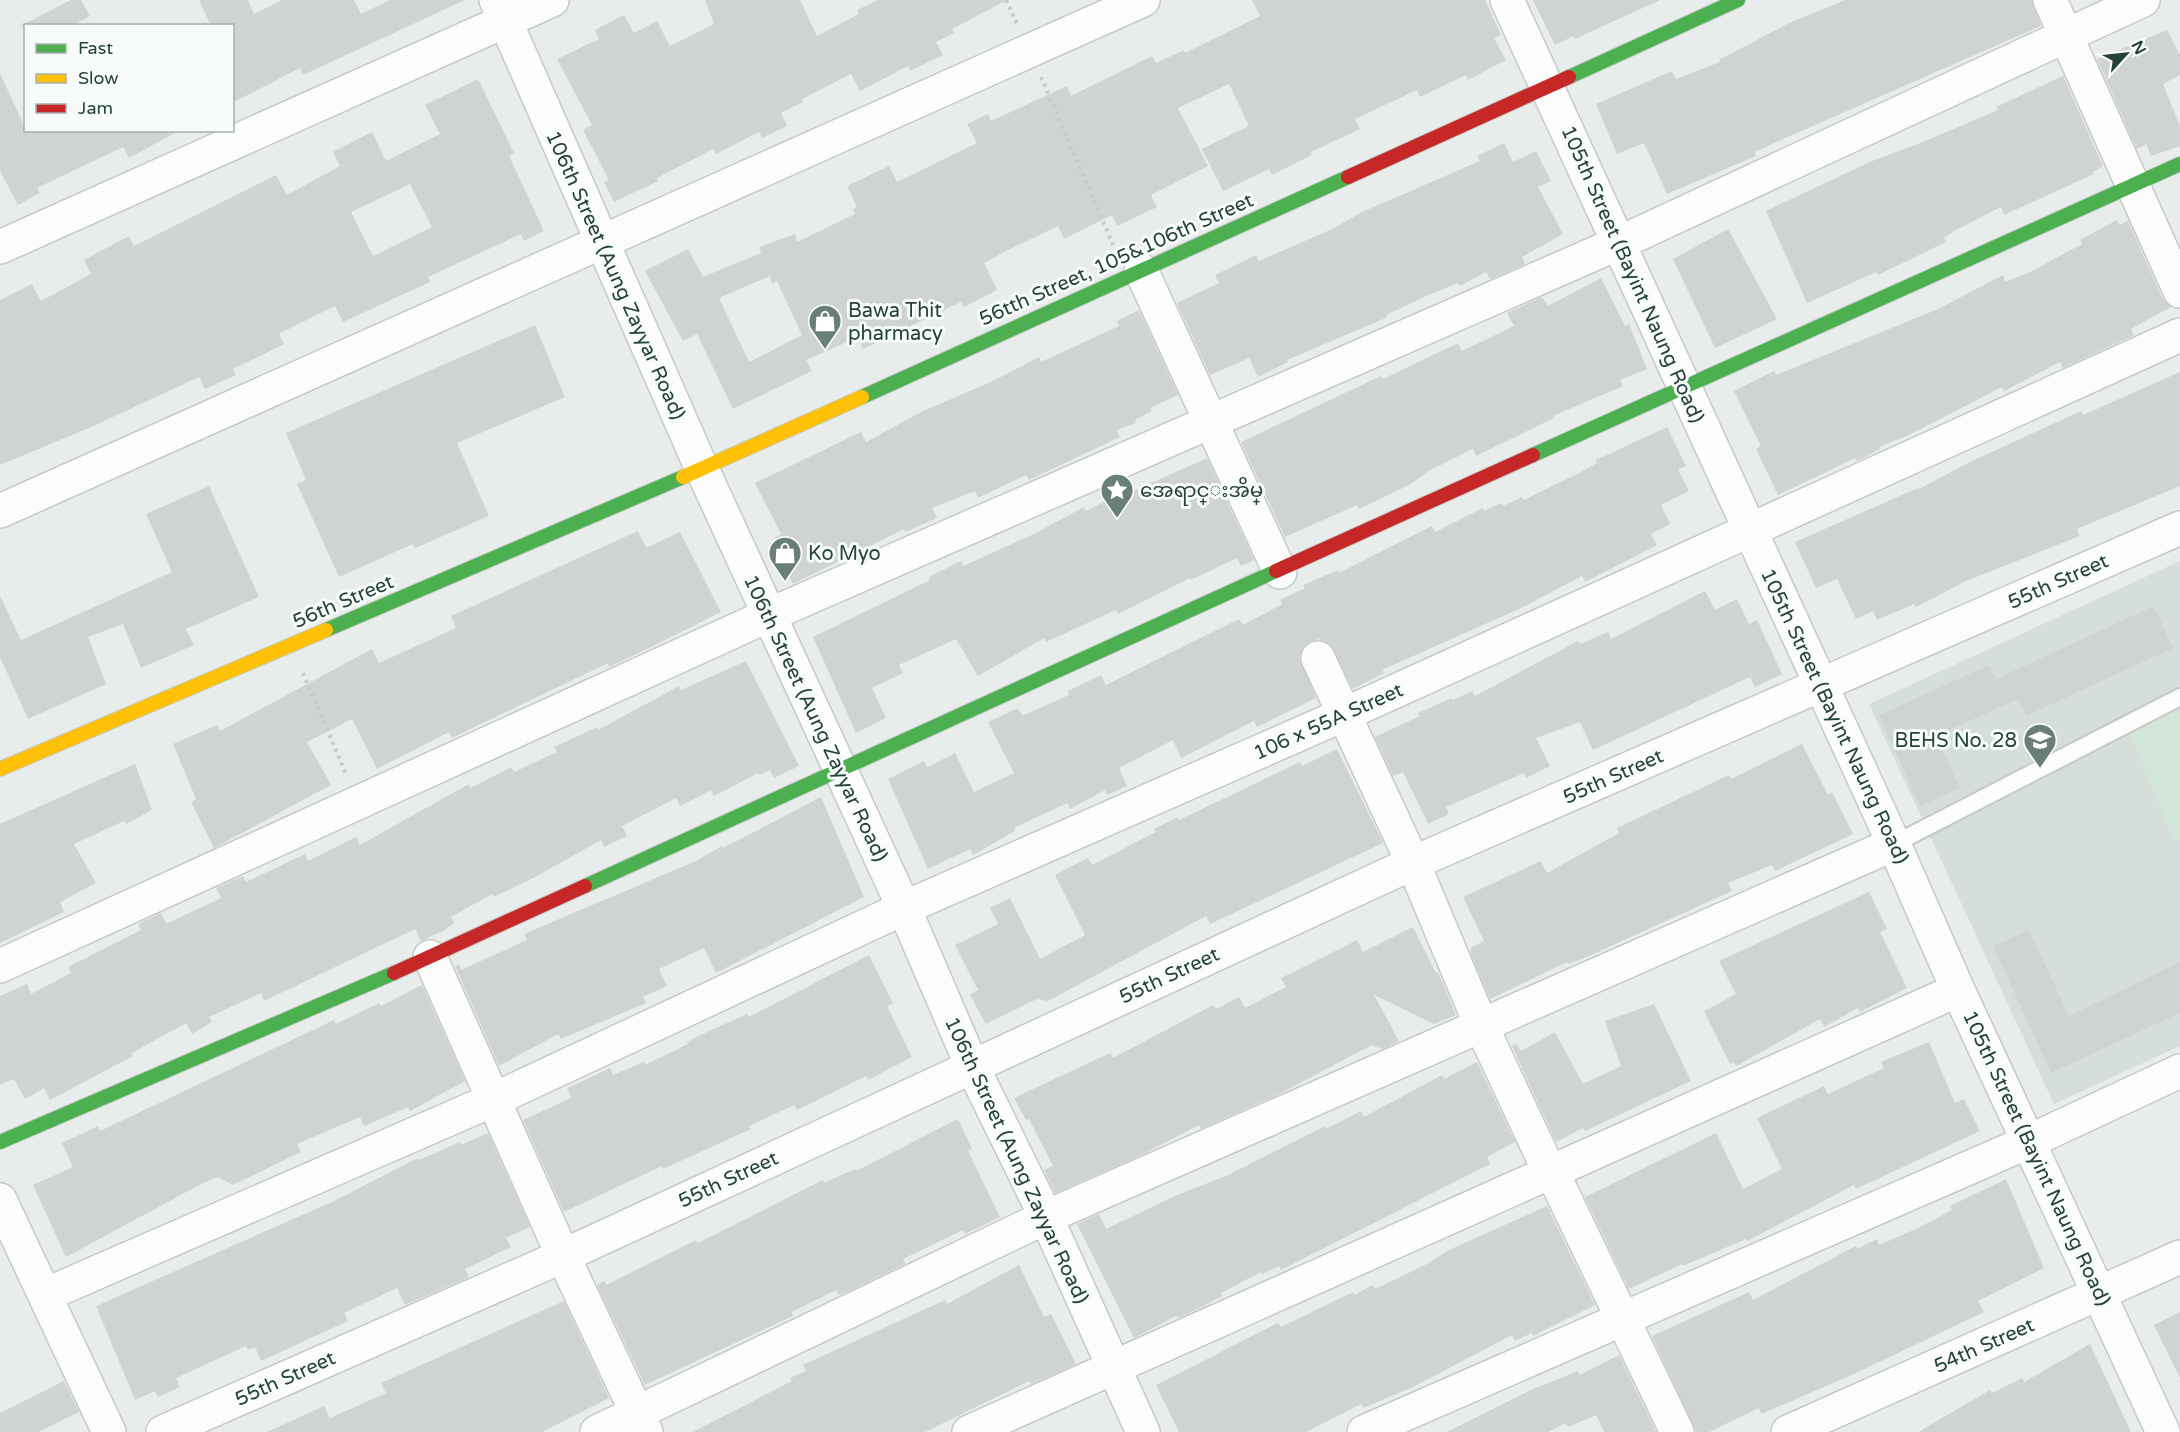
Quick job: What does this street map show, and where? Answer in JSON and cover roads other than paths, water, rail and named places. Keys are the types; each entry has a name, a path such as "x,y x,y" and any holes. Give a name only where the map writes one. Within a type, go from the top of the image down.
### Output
{"street":[{"path":"0,247 500,10 552,0"},
{"path":"0,511 1143,0"},
{"name":"105th Street (Bayint Naung Road)","path":"1507,0 1894,844 1958,990 2163,1432"},
{"name":"56tth Street, 105&106th Street","path":"702,469 1738,0"},
{"path":"2050,0 2180,291"},
{"path":"0,966 769,615 1618,243 2143,0"},
{"name":"106th Street (Aung Zayyar Road)","path":"500,10 702,469 904,908 972,1066 1047,1217 1111,1366 1143,1432"},
{"path":"0,1142 430,957 840,768 1280,572 2180,164"},
{"path":"1134,273 1211,420 1280,572"},
{"name":"106 x 55A Street","path":"45,1295 495,1099 904,908 1345,714 2180,335"},
{"name":"56th Street","path":"0,769 702,469"},
{"name":"55th Street","path":"163,1432 563,1256 1413,863 2180,528"},
{"path":"1318,658 1413,863 1481,1025 1677,1432"},
{"path":"597,1432 642,1423 1047,1217 1894,844"},
{"path":"430,957 563,1256 642,1423"},
{"path":"969,1432 1111,1366 1958,990"},
{"path":"1364,1432 2030,1142 2180,1071"},
{"path":"0,1200 109,1432"},
{"name":"54th Street","path":"1788,1432 2180,1257"}],"lane":[{"path":"1894,844 2180,697"}],"place":[{"name":"Bawa Thit pharmacy","path":"825,350"},
{"name":"အေရာင္းအိမ္","path":"1117,519"},
{"name":"Ko Myo","path":"785,582"},
{"name":"BEHS No. 28","path":"2040,769"}]}
